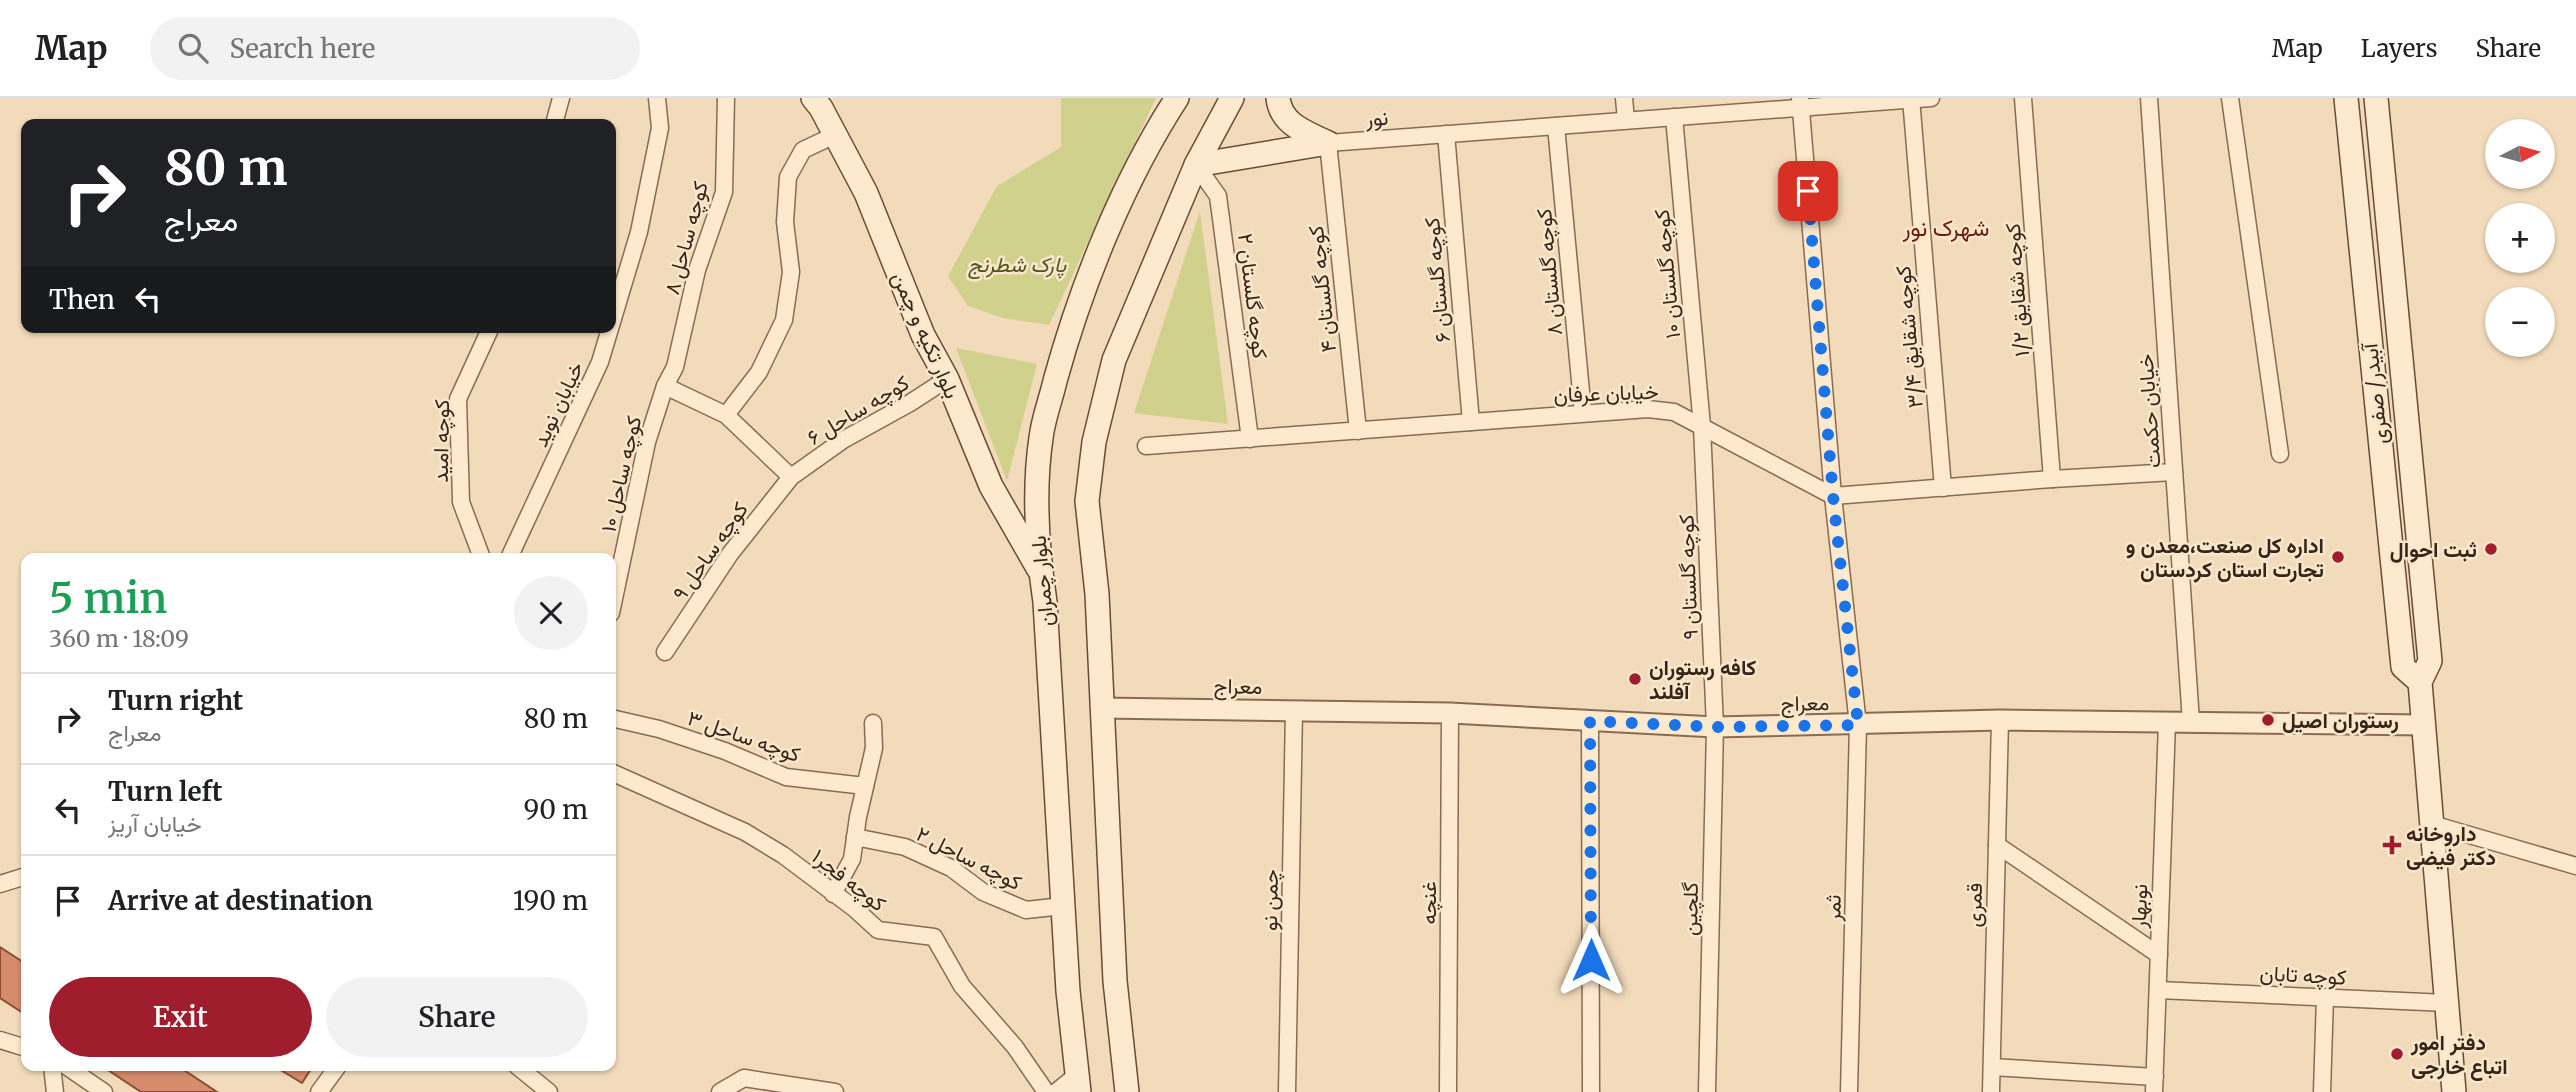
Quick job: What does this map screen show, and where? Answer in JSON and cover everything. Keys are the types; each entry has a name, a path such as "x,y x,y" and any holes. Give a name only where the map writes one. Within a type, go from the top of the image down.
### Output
{"main road":[{"name":"بلوار تکیه و چمن","path":"813,98 866,193 923,335 947,379 990,486 1040,571"},
{"name":"بلوار چمران","path":"1078,1084 1068,991 1045,602 1040,571 1036,495 1041,436 1068,335 1100,250 1148,142 1177,98"},
{"path":"1127,1092 1115,981 1097,594 1087,501 1094,442 1114,360 1196,165 1232,98"},
{"path":"1278,98 1279,111 1294,125 1328,143"},
{"name":"آبیدر/ صفری","path":"2346,98 2403,667 2420,682"},
{"name":"آبیدر/ صفری","path":"2376,98 2430,661 2420,682 2454,1092"},
{"path":"1196,165 1328,143"}],"street":[{"path":"555,119 561,98"},
{"name":"خیابان نوید","path":"616,309 639,232 660,128 657,98"},
{"name":"کوچه ساحل ۸","path":"665,386 675,367 697,270 724,192 726,98"},
{"path":"1624,98 1626,120"},
{"name":"نور","path":"1328,143 1674,117 1800,103 1931,98"},
{"name":"کوچه شقایق ۱/۲","path":"2023,98 2052,479"},
{"name":"خیابان حکمت","path":"2149,98 2191,722"},
{"path":"2230,98 2280,454"},
{"name":"کوچه شقایق ۳/۴","path":"1911,99 1943,488"},
{"name":"ثمر","path":"1800,103 1833,496 1858,725 1849,1092"},
{"name":"کوچه گلستان ۱۰","path":"1674,117 1703,426"},
{"name":"کوچه گلستان ۸","path":"1556,126 1583,414"},
{"name":"کوچه گلستان ۶","path":"1446,134 1471,422"},
{"path":"726,415 759,372 784,320 791,272 786,222 788,177 803,150 835,135"},
{"name":"کوچه گلستان ۴","path":"1328,143 1358,431"},
{"name":"کوچه گلستان ۲","path":"1196,165 1218,195 1250,439"},
{"name":"کوچه امید","path":"480,553 461,502 458,399 488,333"},
{"name":"خیابان نوید","path":"511,553 600,362 609,333"},
{"name":"کوچه ساحل ۶","path":"791,477 843,440 947,379"},
{"path":"665,386 726,415 791,477"},
{"name":"کوچه ساحل ۱۰","path":"616,590 648,442 665,386"},
{"name":"خیابان عرفان","path":"1146,446 1648,409 1674,412 1833,496"},
{"name":"کوچه گلستان ۹","path":"1703,426 1715,727"},
{"path":"1833,496 2174,472"},
{"name":"کوچه ساحل ۹","path":"665,652 730,554 791,477"},
{"name":"معراج","path":"1102,708 1450,713 1715,727 2000,720 2424,725"},
{"name":"چمن نو","path":"1287,1092 1294,710"},
{"name":"غنچه","path":"1448,1092 1450,713"},
{"name":"کوچه ساحل ۳","path":"616,719 659,729 725,751 786,777 865,786"},
{"name":"قمری","path":"1991,1092 2000,720"},
{"path":"1590,721 1591,1092"},
{"name":"نوبهار","path":"2155,1084 2166,722"},
{"path":"833,894 852,859 874,748 873,723"},
{"name":"گلچین","path":"1707,1092 1715,727"},
{"name":"کوچه فجر۱","path":"616,774 745,832 783,855 878,930 934,936 962,986 1015,1047 1046,1092"},
{"path":"2432,824 2576,866"},
{"name":"کوچه ساحل ۲","path":"855,837 905,847 951,868 983,892 1026,910 1063,906"},
{"path":"1997,845 2159,955"},
{"path":"0,884 21,878"},
{"name":"کوچه تابان","path":"2158,990 2447,1003"},
{"path":"2322,1092 2325,997"},
{"path":"0,1040 21,1046"},
{"path":"1992,1067 2155,1084"},
{"path":"53,1071 55,1092"},
{"path":"73,1071 104,1092"},
{"path":"319,1092 334,1071"},
{"path":"523,1071 549,1092"},
{"path":"720,1092 744,1078 780,1088 835,1092"},
{"path":"1056,1092 1078,1084"}],"green space":[{"name":"پارک شطرنج","path":"1061,98 1156,98 1049,325 1003,318 968,306 948,276 997,186 1061,147"},
{"path":"1200,211 1228,424 1134,413"},
{"path":"956,348 1037,364 1007,481"}],"building":[{"path":"0,947 21,961 21,1012 0,998"},
{"path":"110,1071 186,1071 217,1092 141,1092"},
{"path":"282,1071 310,1071 302,1083"}],"place":[{"name":"ثبت احوال","path":"2491,549"},
{"name":"اداره کل صنعت،معدن و تجارت استان کردستان","path":"2338,557"},
{"name":"کافه رستوران آفلند","path":"1635,679"},
{"name":"رستوران اصیل","path":"2268,720"},
{"name":"داروخانه دکتر فیضی","path":"2392,845"},
{"name":"دفتر امور اتباع خارجی","path":"2397,1054"}],"district":[{"name":"شهرک نور","path":"1946,227"}],"route":[{"path":"1591,960 1590,721 1715,727 1858,725 1833,496 1808,191"}]}
